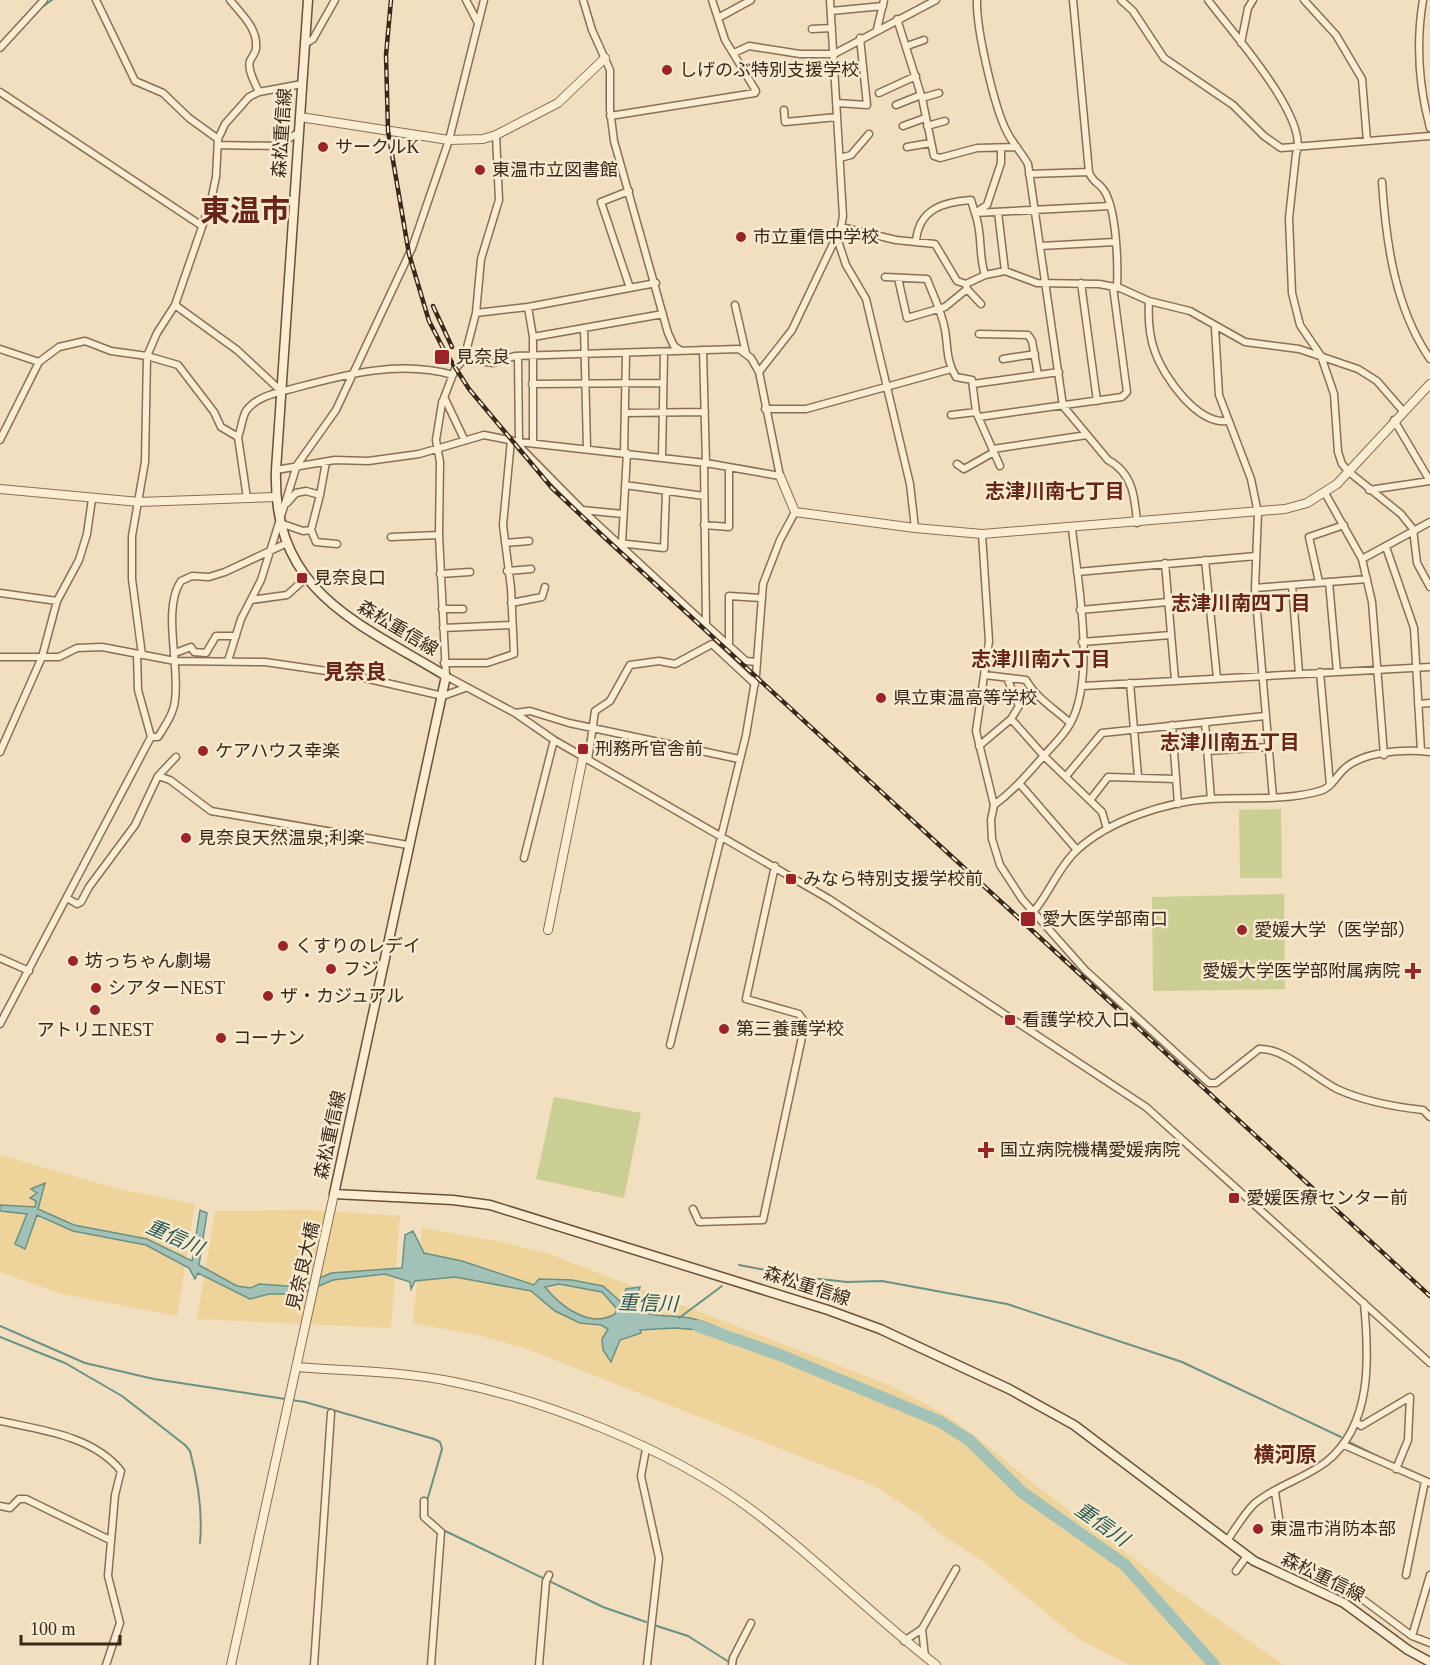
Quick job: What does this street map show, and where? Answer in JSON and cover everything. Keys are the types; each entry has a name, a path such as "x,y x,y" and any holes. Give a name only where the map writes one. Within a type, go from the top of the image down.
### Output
{"main road":[{"name":"森松重信線","path":"308,0 276,470 275,497 279,523 306,578 321,596 357,624 446,676 334,1194 453,1200 490,1205 828,1310 880,1329 1009,1389 1074,1425 1247,1556 1270,1570 1344,1603 1408,1650 1430,1662"}],"street":[{"path":"0,48 44,0"},
{"path":"96,0 135,81 163,93 218,142 278,146 298,133"},
{"path":"230,0 246,19 256,38 256,49 250,61 250,71 259,92"},
{"path":"305,44 313,39 335,0"},
{"path":"466,0 478,23"},
{"path":"228,661 236,636 261,580 297,465 336,410 412,248 449,140 484,0"},
{"path":"583,0 610,70 610,116 614,141 671,340 680,350"},
{"path":"610,116 755,93 756,91 725,40 712,0"},
{"path":"718,18 751,0"},
{"path":"759,372 792,330 841,227 843,216 830,0"},
{"path":"734,53 749,46 800,54 834,54 877,29 936,0"},
{"path":"977,0 981,39 1006,132 1028,164 1063,406 1128,478 1136,504 1137,523"},
{"path":"951,415 978,415 1063,406 1122,397 1127,392 1115,287 1119,255 1110,206 1103,189 1092,182 1089,172 1073,0"},
{"path":"1121,0 1133,11 1164,58 1233,105 1264,136 1281,148 1430,136"},
{"path":"1208,0 1290,114 1298,133 1299,145 1290,197 1292,293 1300,325 1321,356 1334,394 1338,452 1342,464 1369,490 1401,514 1413,529 1417,563 1430,588"},
{"path":"1241,43 1248,8 1253,0"},
{"path":"1304,0 1336,35 1362,79 1365,90 1367,141"},
{"path":"1423,0 1420,49 1423,101 1430,128"},
{"path":"831,11 883,3 877,29"},
{"path":"897,19 922,97 932,154 936,158 977,148 1017,147"},
{"path":"812,29 832,28"},
{"path":"837,103 867,105 860,39"},
{"path":"907,46 924,40"},
{"path":"300,117 449,140 483,139 496,135 558,103 605,58"},
{"path":"879,93 916,76"},
{"path":"0,1024 151,737 138,690 140,654 132,579 133,528 145,462 147,356 157,333 176,304 216,177 218,142 225,124 249,97 259,92 302,84"},
{"path":"0,92 202,226"},
{"path":"896,105 939,93"},
{"path":"784,110 785,122 837,117"},
{"path":"903,126 925,118"},
{"path":"927,126 945,121"},
{"path":"840,158 851,155 869,134"},
{"path":"496,135 499,200 481,259 476,313 464,359 453,375 442,403 436,440 440,462 440,574 446,676 515,713 554,740 775,866 1085,1064 1146,1107 1430,1363"},
{"path":"907,147 930,143"},
{"path":"975,213 987,204 1001,163 1001,148"},
{"path":"1029,174 1089,172"},
{"path":"1382,182 1385,232 1407,322 1430,358"},
{"path":"629,191 601,202 630,288"},
{"path":"916,241 919,226 934,207 971,200 981,229 981,261 985,275"},
{"path":"975,213 1110,206"},
{"path":"998,212 1005,271"},
{"path":"841,227 896,240 935,244 957,281 967,287 981,304"},
{"path":"836,234 846,266 866,299 910,484 915,528"},
{"path":"1040,246 1115,242"},
{"path":"898,278 907,318 939,309 985,275 1005,271 1037,283 1081,283 1115,287 1149,301 1190,311 1215,328 1245,342 1286,346 1358,369 1377,381 1403,411"},
{"path":"885,277 927,279 939,309 951,369 956,377 972,380 978,415 1000,466"},
{"path":"476,313 528,307 656,283"},
{"path":"1081,283 1097,401"},
{"path":"1149,301 1149,328 1161,366 1195,411 1207,419 1228,422"},
{"path":"176,304 237,350 281,391"},
{"path":"670,1045 723,836 755,684 761,597 772,559 795,512 780,476 759,372 746,353 735,304"},
{"path":"528,307 533,337 531,356 533,443"},
{"path":"533,337 663,314"},
{"path":"584,328 586,448"},
{"path":"1215,328 1217,381 1228,422 1251,479 1258,513 1255,588 1273,798"},
{"path":"979,334 1028,335 1035,354 1038,375"},
{"path":"0,440 39,362 59,347 85,341 111,351 147,356 178,365 208,405 221,427 238,437"},
{"path":"0,349 39,362"},
{"path":"464,359 494,363 518,356 739,349 746,353"},
{"path":"703,350 706,625"},
{"path":"619,543 625,485 626,353"},
{"path":"662,458 664,353"},
{"path":"1003,358 1035,354"},
{"path":"444,663 487,663 513,654 511,603 503,525 515,441 518,356"},
{"path":"247,498 238,437 246,411 256,402 281,391 354,373 403,369 453,375"},
{"path":"765,409 806,409 951,369"},
{"path":"973,384 1059,372"},
{"path":"532,384 663,383"},
{"path":"795,512 915,528 982,534 1072,529 1258,513 1307,503 1325,493 1348,472 1394,420 1429,387"},
{"path":"442,403 445,399 464,440"},
{"path":"625,413 705,412"},
{"path":"1369,490 1430,481 1394,420"},
{"path":"276,470 297,465 368,461 418,454 464,440 494,435 515,441 705,463 780,476"},
{"path":"957,464 964,469 993,451 1087,435"},
{"path":"515,441 582,510 706,625 746,661 757,662"},
{"path":"326,462 312,530 316,542 338,544"},
{"path":"704,525 729,527 729,468"},
{"path":"625,485 704,496"},
{"path":"0,489 139,502 275,497"},
{"path":"285,505 296,493 306,491 320,495"},
{"path":"619,543 664,548 666,491"},
{"path":"1325,493 1362,559 1367,579 1384,755"},
{"path":"0,752 42,657 57,601 79,560 87,534 92,499"},
{"path":"582,510 623,514"},
{"path":"1362,559 1386,547 1413,529 1430,522"},
{"path":"279,523 303,531 312,530"},
{"path":"1319,582 1309,537 1344,525"},
{"path":"994,805 1019,783 1070,723 1083,686 1080,610 1072,529"},
{"path":"982,534 989,641 976,731 994,805 991,820 992,839 1000,865 1011,884 1085,970 1209,1083 1216,1083 1259,1049 1264,1048 1289,1059 1337,1089 1383,1103 1423,1110 1430,1118"},
{"path":"391,537 439,535"},
{"path":"505,543 529,542"},
{"path":"151,737 158,737 174,706 174,597 181,580 192,576 209,576 225,572 287,543"},
{"path":"1386,547 1414,628 1421,751"},
{"path":"1077,572 1256,556"},
{"path":"1205,560 1216,678"},
{"path":"1165,563 1175,680"},
{"path":"507,571 531,568"},
{"path":"440,574 470,572"},
{"path":"251,600 288,595 306,578"},
{"path":"1255,588 1367,579"},
{"path":"1329,582 1337,672"},
{"path":"1292,585 1299,673"},
{"path":"511,603 542,597 545,587"},
{"path":"0,593 57,601"},
{"path":"729,646 729,596 761,597"},
{"path":"1080,610 1168,602"},
{"path":"442,609 463,609"},
{"path":"443,628 512,625"},
{"path":"1082,642 1171,635"},
{"path":"175,653 191,647 194,652 206,653 216,636 236,636"},
{"path":"548,930 595,711 610,701 630,665 659,661 675,664 712,644 755,684"},
{"path":"0,657 59,657 77,648 88,647 175,661 265,662 347,674 443,696 465,688"},
{"path":"1083,686 1430,667"},
{"path":"1320,672 1330,786"},
{"path":"984,675 1026,680 1033,694 1052,705 1070,723"},
{"path":"979,746 1011,719 1018,706 1007,678"},
{"path":"1131,683 1138,776"},
{"path":"1418,704 1430,703"},
{"path":"515,713 530,711 593,728 739,759"},
{"path":"1067,776 1102,733 1265,717"},
{"path":"1011,719 1044,756 1091,799 1102,812 1107,829"},
{"path":"1205,722 1211,799"},
{"path":"1172,725 1178,804"},
{"path":"524,858 554,740"},
{"path":"1208,751 1268,747"},
{"path":"1034,911 1048,895 1064,863 1077,850 1107,829 1178,804 1211,799 1273,798 1322,791 1360,757 1430,752"},
{"path":"67,898 77,904 81,902 89,886 135,825 158,776 176,757"},
{"path":"158,776 170,780 211,811 408,845"},
{"path":"1091,799 1108,777 1138,776 1176,779"},
{"path":"1019,783 1077,850"},
{"path":"693,1209 699,1222 763,1220 805,1023 799,1014 746,999 775,866"},
{"path":"0,958 29,971"},
{"name":"見奈良大橋","path":"231,1665 334,1194"},
{"path":"1227,1541 1252,1507 1326,1462 1344,1445 1357,1422 1362,1405 1366,1360 1364,1303"},
{"path":"296,1367 453,1381 544,1407 646,1449 710,1482 751,1510 798,1546 904,1641 936,1665"},
{"path":"1357,1422 1361,1426 1410,1396 1408,1440 1397,1467"},
{"path":"314,1665 331,1413"},
{"path":"0,1420 87,1444 110,1458 121,1471 110,1540 108,1576 120,1623 106,1665"},
{"path":"1344,1445 1428,1482 1406,1575"},
{"path":"646,1449 641,1476 659,1558 647,1665"},
{"path":"1275,1492 1279,1518"},
{"path":"0,1506 10,1508 19,1499 26,1499 110,1540"},
{"path":"424,1501 424,1517 441,1532 431,1665"},
{"path":"1236,1571 1247,1556"},
{"path":"904,1641 922,1629 956,1569"},
{"path":"539,1665 546,1581 549,1575"},
{"path":"1412,1636 1430,1575"},
{"path":"1354,1593 1412,1636 1430,1643"},
{"path":"732,1665 733,1658 751,1623"},
{"path":"922,1629 925,1657"}],"green space":[{"path":"1281,809 1282,878 1240,878 1239,810"},
{"path":"1284,894 1285,989 1153,991 1152,897"},
{"path":"554,1097 641,1113 624,1198 536,1179"}],"sand":[{"path":"0,1155 119,1189 195,1204 177,1316 62,1294 0,1272"},
{"path":"310,1210 400,1216 391,1328 197,1319 215,1211"},
{"path":"422,1228 497,1241 547,1253 889,1385 941,1412 973,1434 1025,1477 1177,1591 1284,1665 1130,1665 1077,1638 981,1560 939,1533 918,1514 873,1485 524,1348 481,1336 413,1323"}],"water":[{"path":"45,1183 38,1209 74,1225 147,1239 192,1261 200,1210 207,1213 199,1265 237,1286 251,1288 259,1284 300,1287 331,1273 402,1268 405,1235 413,1231 424,1253 462,1261 534,1285 539,1279 572,1280 603,1286 621,1302 626,1289 640,1287 634,1308 654,1315 695,1319 726,1332 675,1328 640,1330 641,1333 620,1340 611,1362 603,1350 602,1339 608,1329 601,1325 580,1323 555,1311 531,1291 455,1277 415,1281 411,1289 410,1282 385,1274 333,1280 300,1294 269,1294 250,1299 198,1273 195,1279 189,1268 146,1245 73,1231 37,1215 25,1249 15,1244 27,1214 0,1211 0,1205 35,1207 36,1201 30,1198 37,1193 31,1189","holes":["559,1284 602,1292 617,1309 615,1314 596,1319 567,1308 545,1287"]}],"waterway":[{"path":"42,7 52,0"},
{"path":"739,1265 802,1277 847,1282 882,1281 1007,1304 1182,1362 1341,1437"},
{"path":"679,1318 722,1286"},
{"path":"0,1326 85,1363 154,1379 305,1402 434,1439 440,1442 442,1449 427,1501"},
{"name":"重信川","path":"698,1326 780,1355 939,1421 969,1440 1023,1493 1125,1565 1214,1665"},
{"path":"0,1337 65,1363 122,1396 185,1445 190,1451 197,1485 201,1519 200,1543"},
{"path":"1349,1442 1389,1462"},
{"path":"441,1529 603,1607 646,1622"},
{"path":"654,1625 688,1636 729,1662"}],"railway":[{"path":"391,0 386,55 388,131 409,254 429,321 469,389 552,488 1430,1296"},
{"path":"433,306 452,347"}],"place":[{"name":"しげのぶ特別支援学校","path":"667,70"},
{"name":"サークルK","path":"323,147"},
{"name":"東温市立図書館","path":"480,170"},
{"name":"市立重信中学校","path":"741,237"},
{"name":"見奈良","path":"442,357"},
{"name":"見奈良口","path":"302,578"},
{"name":"県立東温高等学校","path":"881,698"},
{"name":"刑務所官舎前","path":"583,749"},
{"name":"ケアハウス幸楽","path":"203,751"},
{"name":"見奈良天然温泉;利楽","path":"186,838"},
{"name":"みなら特別支援学校前","path":"791,879"},
{"name":"愛大医学部南口","path":"1028,919"},
{"name":"愛媛大学（医学部）","path":"1242,930"},
{"name":"くすりのレデイ","path":"283,946"},
{"name":"坊っちゃん劇場","path":"73,961"},
{"name":"フジ","path":"331,969"},
{"name":"愛媛大学医学部附属病院","path":"1413,971"},
{"name":"シアターNEST","path":"96,988"},
{"name":"ザ・カジュアル","path":"268,996"},
{"name":"アトリエNEST","path":"95,1010"},
{"name":"看護学校入口","path":"1010,1020"},
{"name":"第三養護学校","path":"724,1029"},
{"name":"コーナン","path":"221,1038"},
{"name":"国立病院機構愛媛病院","path":"986,1150"},
{"name":"愛媛医療センター前","path":"1234,1198"},
{"name":"東温市消防本部","path":"1258,1529"}],"district":[{"name":"東温市","path":"245,211"},
{"name":"志津川南七丁目","path":"1055,491"},
{"name":"志津川南四丁目","path":"1241,603"},
{"name":"志津川南六丁目","path":"1041,659"},
{"name":"見奈良","path":"355,672"},
{"name":"志津川南五丁目","path":"1230,742"},
{"name":"横河原","path":"1285,1455"}]}
